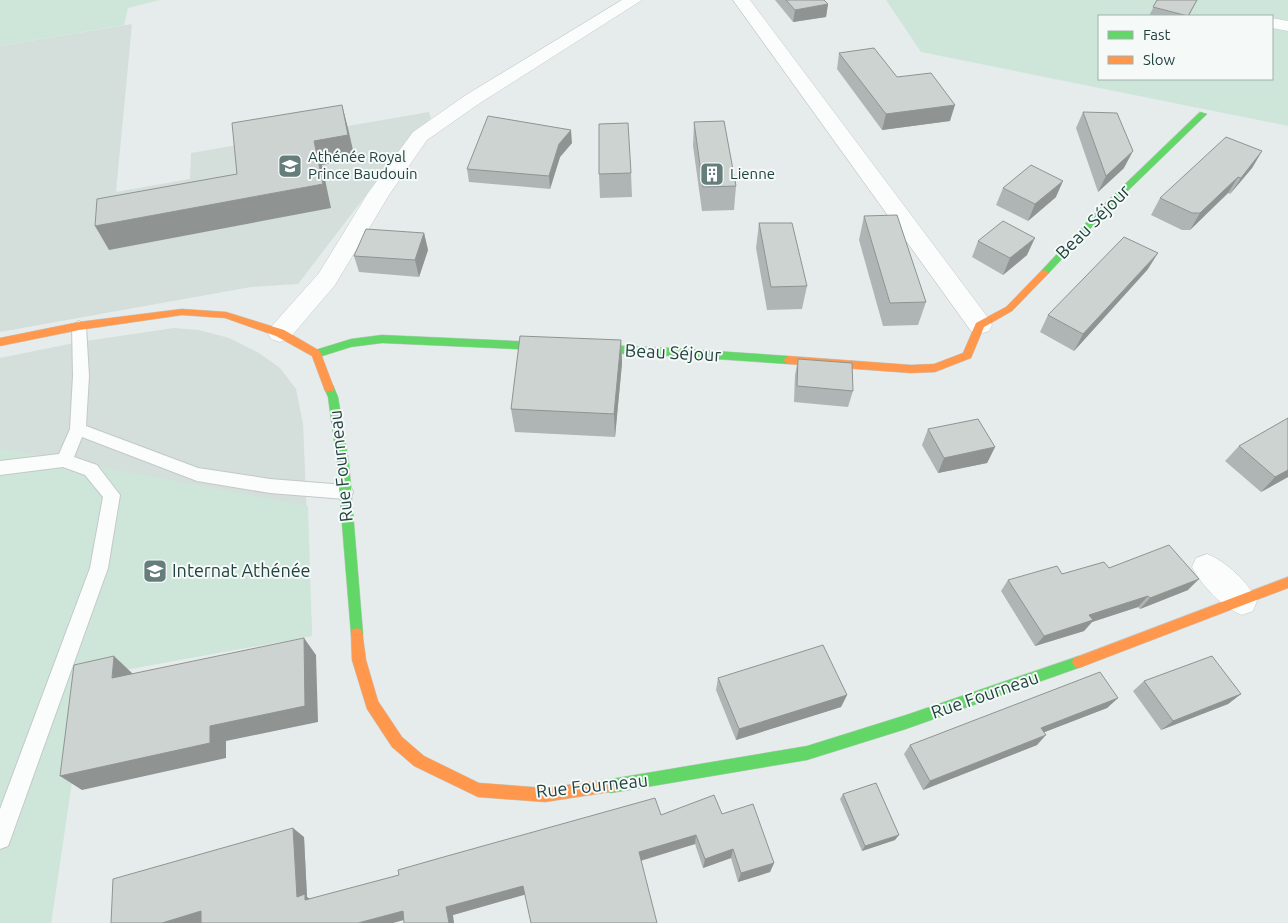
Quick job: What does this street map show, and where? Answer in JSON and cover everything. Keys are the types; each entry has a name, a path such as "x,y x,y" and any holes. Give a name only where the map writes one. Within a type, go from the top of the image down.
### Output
{"street":[{"path":"280,333 327,278 378,193 420,136 473,99 634,0"},
{"path":"741,0 980,325"},
{"path":"1273,23 1288,26"},
{"name":"Beau Séjour","path":"316,354 350,343 382,339 671,352 912,369 934,368 967,355 980,325 1009,309 1101,212 1203,114"},
{"path":"0,342 79,326 182,312 226,314 280,333 316,354"},
{"name":"Rue Fourneau","path":"316,354 334,397 345,492 359,660 372,704 397,742 419,761 478,790 545,795 671,777 807,753 924,716 1242,601 1288,582"},
{"path":"1207,567 1242,601"}],"lane":[{"path":"64,460 78,429 81,376 79,326"},
{"path":"78,429 197,474 270,486 345,492"},
{"path":"0,468 64,460 91,470 112,495 99,568 0,838"}],"shaded area":[{"name":"Athénée Royal Prince Baudouin","path":"132,24 116,192 190,179 191,153 429,112 431,118 409,139 298,284 251,287 0,332 0,46"},
{"name":"Internat Athénée","path":"174,328 199,330 229,338 259,353 280,368 296,389 303,424 312,636 96,675 86,685 51,923 0,923 0,358 79,342"}],"green space":[{"path":"0,0 160,0 128,8 124,25 0,46"},
{"path":"886,0 1288,0 1288,126 921,52"},
{"name":"Internat Athénée","path":"6,449 308,506 312,636 96,675 86,686 51,923 0,923 0,450"}],"building":[{"path":"786,0 824,0 828,4 795,10"},
{"path":"1157,0 1197,0 1189,15 1153,7"},
{"path":"874,48 897,77 931,73 955,105 886,114 839,53"},
{"path":"342,105 348,135 314,141 323,184 95,226 97,199 237,174 232,123"},
{"path":"1083,112 1117,113 1133,151 1106,176"},
{"path":"488,116 571,130 559,144 549,176 467,169"},
{"path":"724,121 736,186 703,187 694,122"},
{"path":"628,123 631,173 599,174 599,124"},
{"path":"1226,137 1262,151 1241,178 1238,177 1200,213 1192,213 1160,198"},
{"path":"1031,165 1063,181 1035,204 1003,188"},
{"path":"897,215 926,302 890,303 864,216"},
{"path":"1003,221 1035,238 1010,258 978,241"},
{"path":"759,223 792,223 807,286 771,287"},
{"path":"366,229 424,233 415,260 354,256"},
{"path":"1124,237 1158,253 1083,334 1048,315"},
{"path":"520,336 621,340 614,414 511,409"},
{"path":"798,359 852,363 853,391 797,386"},
{"path":"1288,418 1288,470 1275,477 1239,446"},
{"path":"978,419 995,447 944,458 928,429"},
{"path":"1169,545 1199,579 1150,598 1148,596 1089,615 1093,620 1044,636 1008,580 1057,566 1062,574 1104,562 1109,568"},
{"path":"304,638 305,706 210,726 210,743 60,776 74,665 114,656 112,678"},
{"path":"823,645 847,695 739,729 718,678"},
{"path":"1212,656 1241,694 1173,721 1144,681"},
{"path":"1100,672 1118,698 1041,728 1046,735 930,781 910,745"},
{"path":"876,783 899,835 865,846 843,794"},
{"path":"714,795 722,814 753,804 774,863 741,873 733,849 705,859 696,835 639,852 657,923 531,923 523,886 446,907 449,923 404,923 403,911 358,923 201,923 201,911 162,923 111,923 113,879 293,828 297,897 305,894 305,900 399,875 398,870 655,798 661,815"}],"traffic: fast":[{"path":"1044,273 1101,212 1203,114"},
{"path":"316,354 351,343 382,339 671,352 788,360"},
{"path":"329,388 333,397 343,463 357,634"},
{"path":"611,786 807,753 906,722 1079,662"}],"traffic: slow":[{"path":"788,360 911,369 935,368 967,355 980,325 1009,309 1044,273"},
{"path":"0,342 79,326 182,312 226,315 280,333 316,354 329,388"},
{"path":"1079,662 1288,582"},
{"path":"357,634 359,660 372,704 397,742 419,761 478,790 545,795 611,786"}],"place":[{"name":"Athénée Royal Prince Baudouin","path":"290,166"},
{"name":"Lienne","path":"712,174"},
{"name":"Internat Athénée","path":"155,571"}]}
